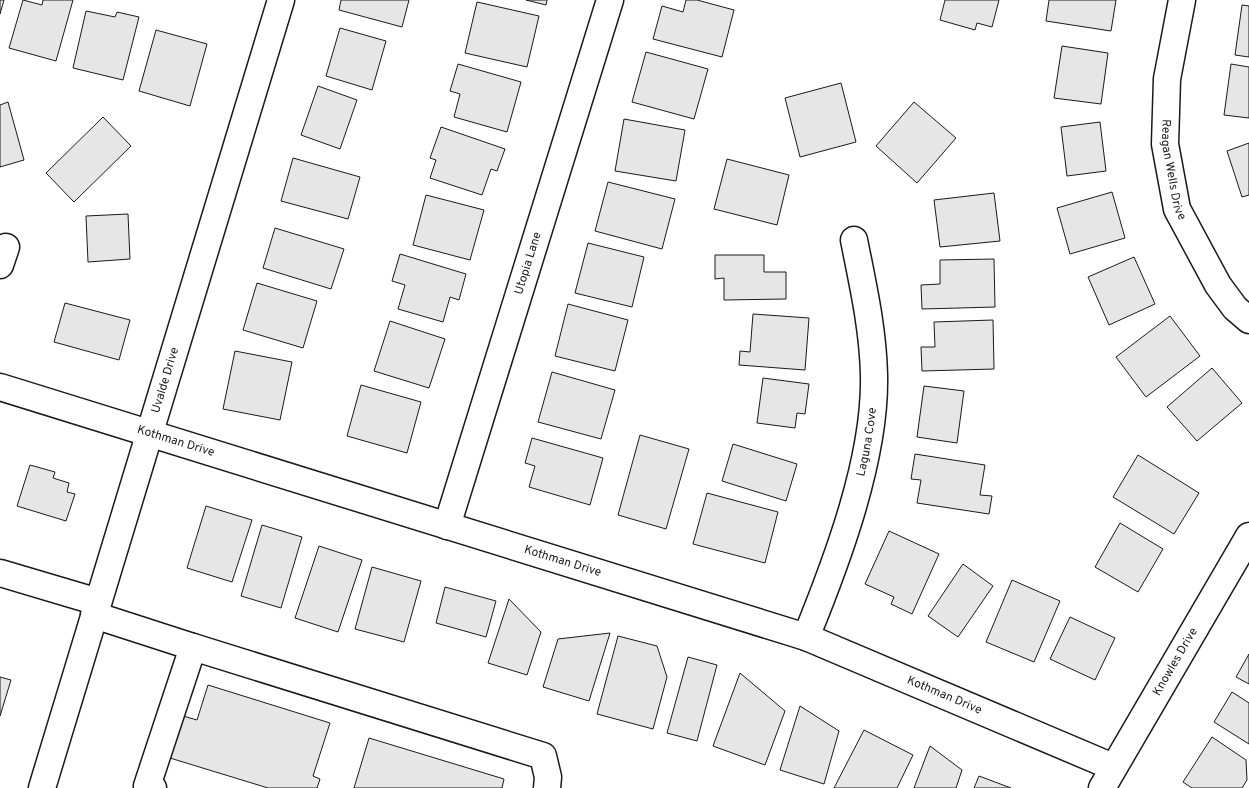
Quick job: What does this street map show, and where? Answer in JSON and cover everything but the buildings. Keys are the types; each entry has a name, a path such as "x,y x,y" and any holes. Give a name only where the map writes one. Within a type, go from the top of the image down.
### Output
{"street":[{"name":"Uvalde Drive","path":"42,788 281,0"},
{"name":"Utopia Lane","path":"447,526 610,0"},
{"name":"Reagan Wells Drive","path":"1182,0 1167,78 1164,144 1177,209 1218,285 1235,308 1249,320"},
{"name":"Laguna Cove","path":"806,638 833,569 871,426 874,375 870,317 854,240"},
{"name":"Kothman Drive","path":"0,388 806,638 1108,777"},
{"name":"Knowles Drive","path":"1108,777 1249,536"},
{"path":"0,574 194,647 543,756 548,778 547,788"},
{"path":"153,788 147,786 194,647"}]}
